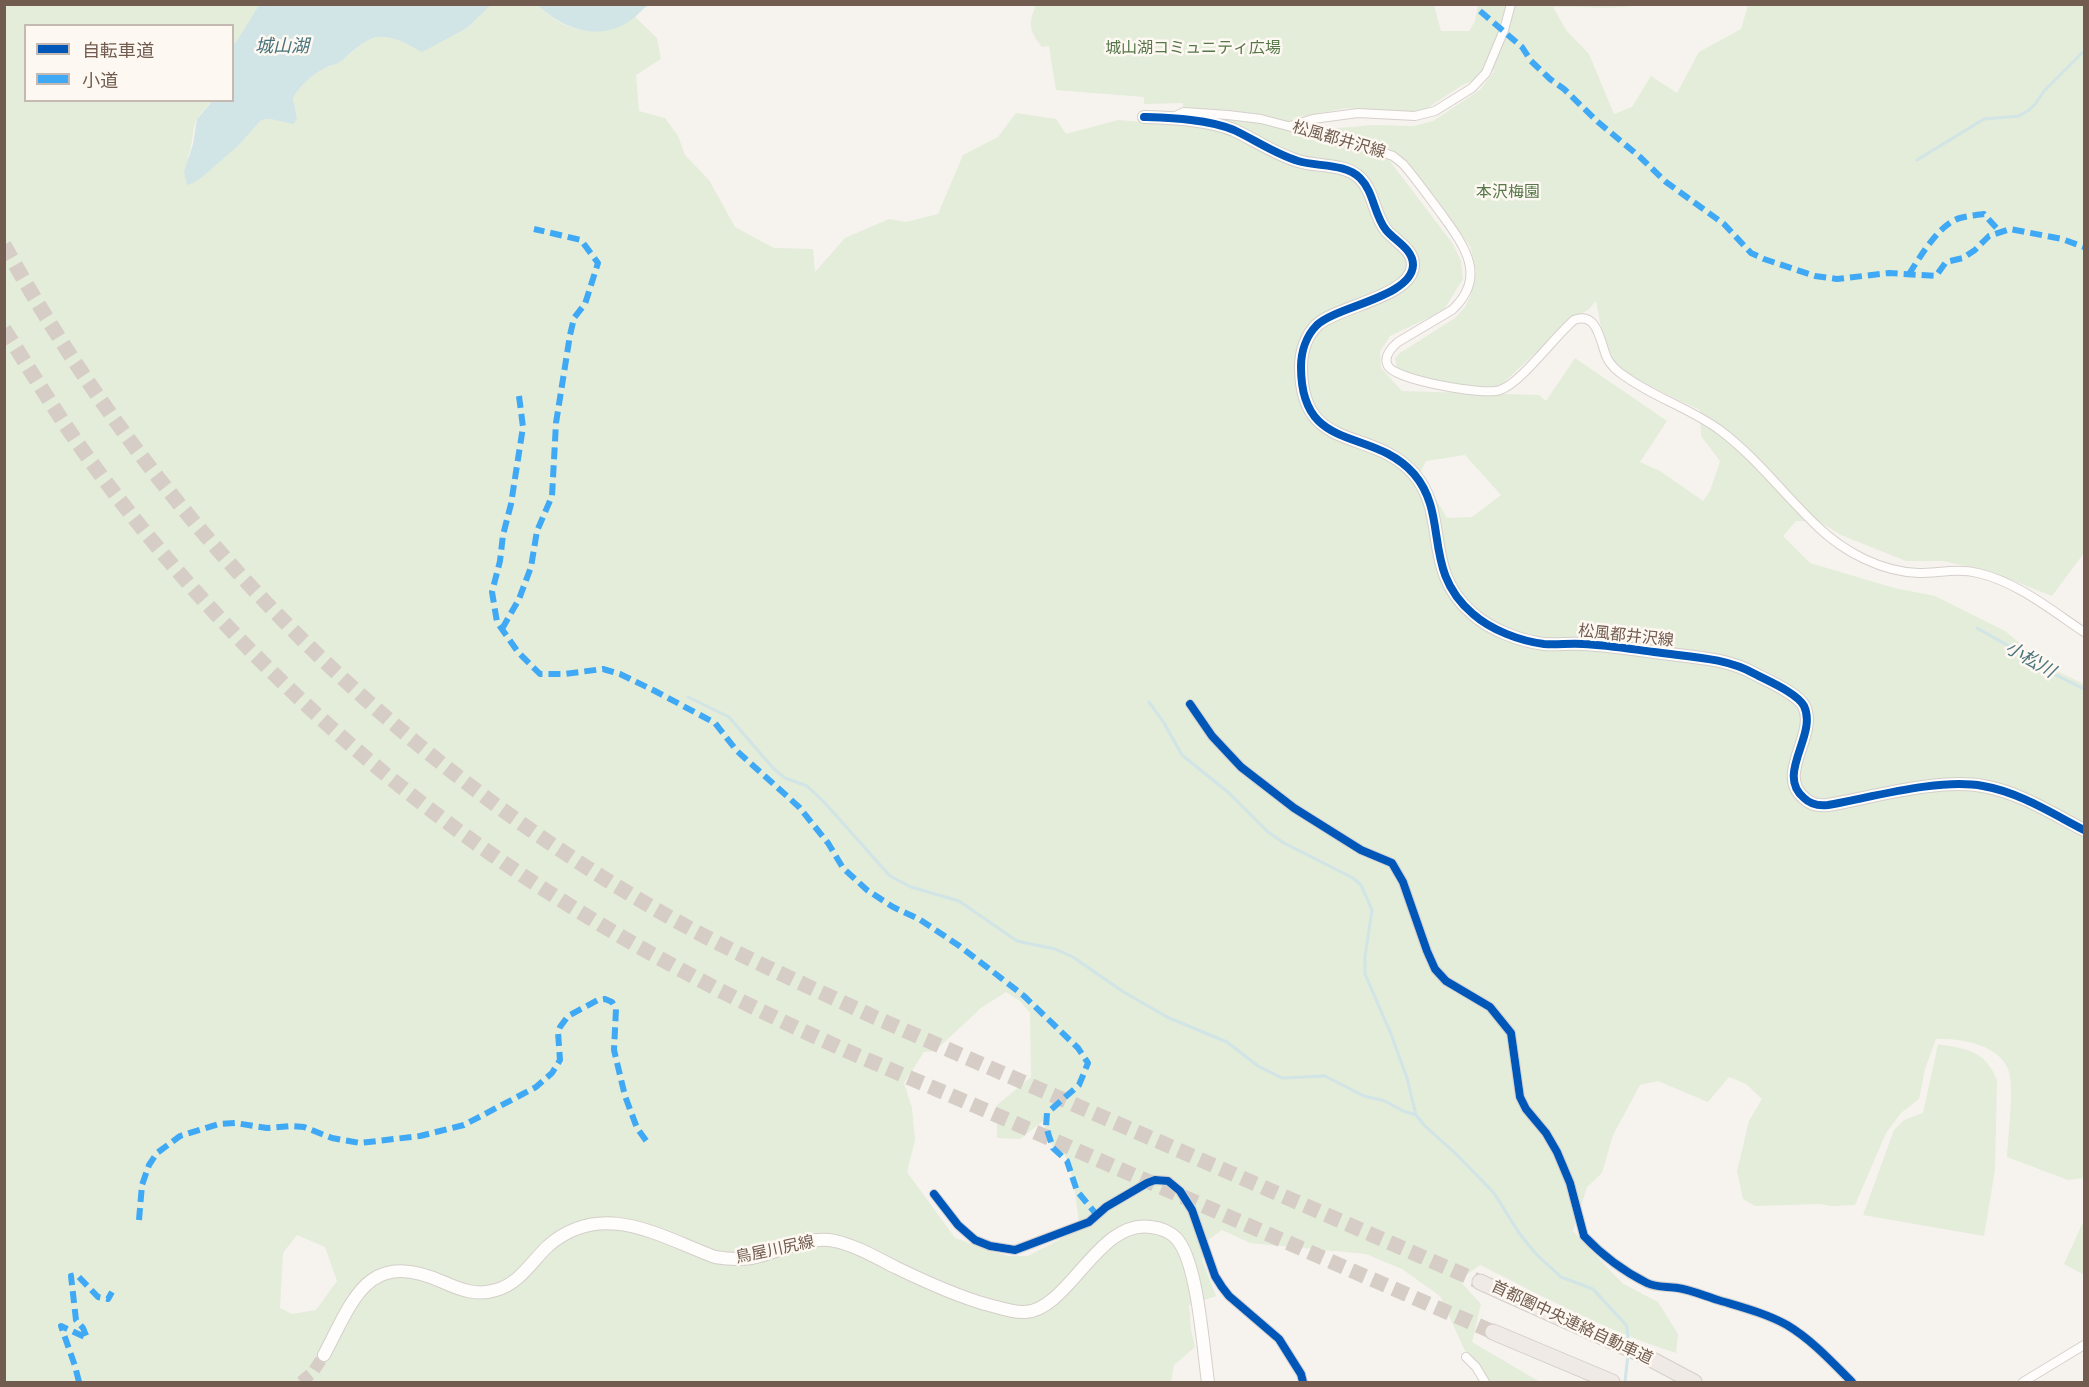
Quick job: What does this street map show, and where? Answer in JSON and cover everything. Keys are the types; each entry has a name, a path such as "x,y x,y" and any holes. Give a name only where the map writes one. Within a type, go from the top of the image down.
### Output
{"highway":[{"name":"首都圏中央連絡自動車道","path":"1480,1282 1647,1357 1694,1383"},
{"path":"1493,1332 1610,1382"}],"street":[{"path":"1289,126 1313,119 1358,113 1415,116 1435,111 1472,88 1486,73 1504,30 1511,4"},
{"name":"松風都井沢線","path":"1171,118 1184,112 1204,112 1261,119 1393,156 1412,174 1461,241 1468,255 1471,273 1467,293 1452,310 1398,342 1391,349 1387,358 1388,367 1394,372 1405,377 1475,391 1489,393 1499,391 1517,379 1574,320 1582,317 1594,324 1613,367 1635,384 1720,430 1752,459 1819,528 1838,543 1861,557 1900,571 1917,573 1959,570 1994,578 2028,595 2085,632"},
{"name":"松風都井沢線","path":"1144,117 1171,118 1229,128 1298,161 1350,171 1366,186 1382,226 1413,260 1412,271 1399,286 1326,319 1317,326 1303,349 1301,362 1303,391 1314,418 1320,423 1403,462 1418,479 1428,497 1447,584 1455,596 1474,615 1488,625 1530,641 1546,644 1585,644 1704,658 1732,663 1752,672 1794,696 1803,704 1807,717 1796,759 1794,781 1802,797 1814,804 1828,805 1923,788 1967,784 1984,786 2042,807 2085,830"},
{"path":"1190,704 1212,736 1241,767 1294,808 1361,850 1392,863 1403,882 1435,969 1446,981 1490,1007 1511,1033 1521,1097 1526,1109 1546,1132 1557,1152 1570,1183 1584,1236 1615,1264 1646,1282 1659,1287 1678,1288 1762,1314 1787,1325 1810,1341 1852,1383"},
{"path":"934,1194 958,1224 975,1240 1015,1250 1089,1222 1106,1207 1155,1180 1168,1182 1180,1191 1192,1210 1215,1276 1222,1287 1229,1296 1279,1339 1301,1374 1303,1383"},
{"name":"鳥屋川尻線","path":"324,1355 353,1299 367,1284 382,1274 413,1271 467,1291 489,1292 505,1287 522,1274 558,1238 580,1227 602,1223 632,1225 715,1257 726,1259 752,1258 808,1241 831,1240 861,1250 952,1293 1004,1309 1024,1312 1044,1307 1122,1232 1133,1226 1143,1226 1168,1232 1180,1244 1187,1258 1196,1296 1208,1383"},
{"path":"2023,1383 2085,1345"},
{"path":"1466,1357 1476,1367 1485,1383"}],"green space":[{"path":"5,5 259,5 234,43 234,24 24,24 24,102 210,102 196,121 188,156 195,182 239,145 261,120 270,119 294,123 297,118 293,98 304,84 317,73 338,63 360,45 374,38 393,38 422,51 467,28 491,5 538,5 549,15 572,28 584,30 608,28 635,17 657,38 661,59 636,75 639,111 665,118 678,136 685,155 709,180 735,227 774,248 813,249 815,272 845,238 889,219 906,222 938,214 963,155 998,137 1016,113 1056,119 1066,134 1118,120 1158,123 1184,117 1183,103 1144,104 1144,97 1056,90 1049,46 1042,47 1032,32 1031,22 1036,5 1434,5 1441,31 1469,31 1475,21 1478,5 1639,5 1607,8 1553,7 1566,30 1589,54 1614,114 1632,107 1651,76 1677,93 1699,52 1741,29 1748,5 2084,5 2084,553 2052,596 1989,571 1943,561 1906,561 1841,535 1818,521 1796,521 1783,536 1810,563 1894,588 1935,596 2005,631 2050,668 2084,684 2084,1178 2068,1180 2007,1157 2011,1090 2009,1072 1998,1055 1989,1049 1968,1042 1936,1039 1925,1069 1919,1099 1901,1113 1886,1133 1855,1205 1755,1206 1743,1199 1737,1171 1749,1121 1762,1099 1746,1084 1729,1077 1708,1102 1658,1081 1640,1085 1613,1135 1602,1173 1587,1187 1573,1231 1622,1283 1658,1302 1678,1334 1676,1353 1601,1324 1480,1265 1459,1280 1481,1304 1472,1342 1540,1382 1490,1382 1478,1363 1465,1351 1440,1296 1402,1269 1366,1254 1250,1243 1222,1230 1209,1239 1202,1260 1216,1296 1189,1305 1195,1347 1174,1365 1171,1382 5,1382","holes":["1495,70 1480,90 1433,121 1414,126 1373,125 1316,130 1364,140 1397,153 1406,160 1471,248 1476,272 1465,307 1455,318 1400,353 1395,358 1397,370 1412,379 1487,389 1501,385 1571,320 1589,309 1596,301 1606,345 1618,366 1639,380 1700,410 1701,436 1720,461 1710,491 1703,501 1660,471 1640,462 1667,421 1575,358 1546,401 1539,395 1402,391 1381,368 1380,352 1390,336 1443,311 1463,279 1461,261 1453,244 1386,156 1291,132 1293,118 1347,108 1420,113 1461,86","1465,455 1501,495 1472,517 1447,518 1420,473 1426,461","1006,992 1020,1001 1030,1013 1031,1077 997,1105 997,1138 1020,1139 1043,1121 1053,1148 1062,1152 1066,1158 1074,1189 1080,1229 1028,1256 1008,1256 955,1238 907,1172 915,1140 912,1108 904,1083 924,1052 935,1051 981,1008","297,1235 325,1247 337,1281 316,1310 292,1314 280,1308 283,1253"]},
{"path":"1938,1044 1974,1053 1987,1062 1997,1080 1995,1170 1984,1236 1863,1215 1894,1130 1904,1120 1923,1113"},
{"path":"2084,1220 2084,1275 2064,1264"}],"water":[{"name":"城山湖","path":"259,4 491,5 467,28 422,52 391,38 373,38 363,43 338,63 317,73 300,88 293,98 297,118 294,124 270,119 261,120 239,145 202,177 187,185 184,172 193,144 197,119 211,102 234,102 234,43"},
{"path":"538,5 649,5 623,25 610,30 598,31 572,27 560,22"}],"waterway":[{"path":"1917,160 1984,119 2019,116 2029,110 2044,91 2084,51"},
{"name":"小松川","path":"1977,628 2044,669 2084,689"},
{"path":"688,697 729,717 773,768 785,778 807,786 890,876 911,887 959,901 1017,941 1055,949 1073,957 1122,991 1167,1017 1227,1042 1258,1066 1282,1078 1325,1076 1364,1096 1385,1101 1416,1115"},
{"path":"1149,702 1182,755 1229,793 1268,832 1284,843 1353,878 1361,885 1372,910 1365,957 1365,974 1407,1078 1416,1115 1494,1193 1519,1233 1536,1254 1561,1277 1593,1289 1627,1326 1628,1342"},
{"path":"1625,1382 1628,1354"}],"tunnel":[{"path":"4,245 66,349 135,447 210,540 291,628 377,710 470,786 568,855 671,918 797,981 874,1017 1480,1282"},
{"path":"4,329 69,431 111,488 144,531 215,613 291,691 331,728 420,801 519,873 570,906 675,967 784,1022 1493,1332"},
{"path":"301,1382 313,1372 324,1355"}],"marked path":[{"path":"1480,11 1522,47 1531,61 1550,79 1564,89 1666,182 1724,224 1751,253 1764,259 1815,276 1837,279 1889,273 1936,276 1946,262 1963,258 1989,236 2010,229 2062,239 2084,247"},
{"path":"1909,274 1931,241 1953,221 1984,214 2000,232"},
{"path":"502,629 519,599 531,567 537,531 552,496 556,423 570,335 574,318 585,304 598,263 581,240 534,229"},
{"path":"519,396 523,427 511,504 492,592 497,622 518,652 540,674 564,674 603,669 620,674 715,723 737,751 799,807 828,843 843,868 867,890 893,907 919,919 958,945 1024,996 1078,1048 1088,1063 1079,1085 1047,1113 1046,1127 1053,1148 1067,1161 1077,1191 1096,1214"},
{"path":"139,1220 142,1185 149,1165 157,1153 180,1136 219,1124 235,1123 267,1128 304,1127 332,1138 360,1143 420,1136 464,1125 536,1087 552,1073 560,1060 558,1032 560,1027 568,1016 598,1000 605,999 612,1002 616,1009 614,1050 625,1096 637,1128 647,1142"},
{"path":"79,1382 61,1326 87,1338 83,1328 76,1320 71,1276 77,1275 98,1297 108,1299 112,1292"}],"cycle path":[{"path":"1144,117 1189,120 1224,126 1290,158 1347,170 1354,173 1365,184 1382,224 1407,250 1413,265 1409,276 1400,285 1372,300 1327,318 1313,329 1302,356 1304,395 1313,414 1326,427 1342,436 1379,449 1397,459 1414,474 1425,490 1431,507 1441,561 1447,579 1457,597 1480,620 1506,634 1535,643 1601,645 1719,661 1743,668 1782,688 1800,701 1807,717 1794,778 1796,788 1812,804 1828,805 1926,786 1966,784 2010,793 2084,830"},
{"path":"1190,704 1212,736 1241,767 1294,808 1361,850 1392,863 1403,882 1435,969 1446,981 1490,1007 1511,1033 1520,1097 1557,1152 1570,1183 1584,1236 1613,1262 1647,1283 1693,1292 1762,1314 1787,1325 1813,1344 1852,1382"},
{"path":"934,1194 958,1225 975,1240 990,1246 1015,1250 1089,1222 1106,1207 1147,1183 1155,1180 1168,1181 1180,1191 1192,1210 1215,1276 1222,1287 1229,1296 1279,1339 1301,1374 1303,1382"}],"park label":[{"name":"城山湖コミュニティ広場","path":"1193,48"},
{"name":"本沢梅園","path":"1508,192"}]}
